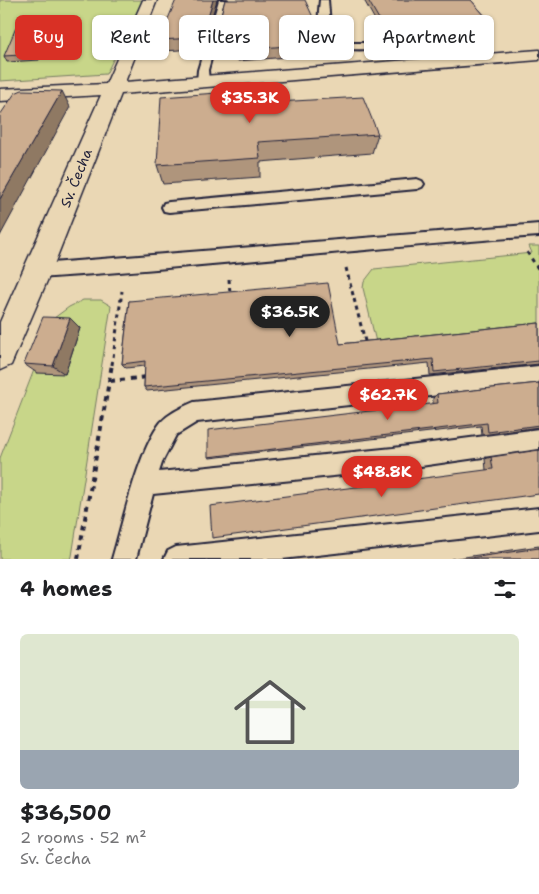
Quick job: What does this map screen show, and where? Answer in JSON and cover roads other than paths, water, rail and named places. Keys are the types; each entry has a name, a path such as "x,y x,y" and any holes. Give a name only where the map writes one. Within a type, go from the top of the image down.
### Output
{"street":[{"name":"Sv. Čecha","path":"0,355 39,271 150,0"},
{"path":"0,95 112,89 539,55"}],"lane":[{"path":"203,82 203,70 223,0"},
{"path":"324,0 326,31 337,42 352,46 364,46"},
{"path":"169,207 417,184"},
{"path":"39,271 112,267 341,245 539,230"},
{"path":"124,559 153,457 169,428 194,412 539,375"},
{"path":"146,484 393,459 539,439"},
{"path":"176,559 539,519"}]}
